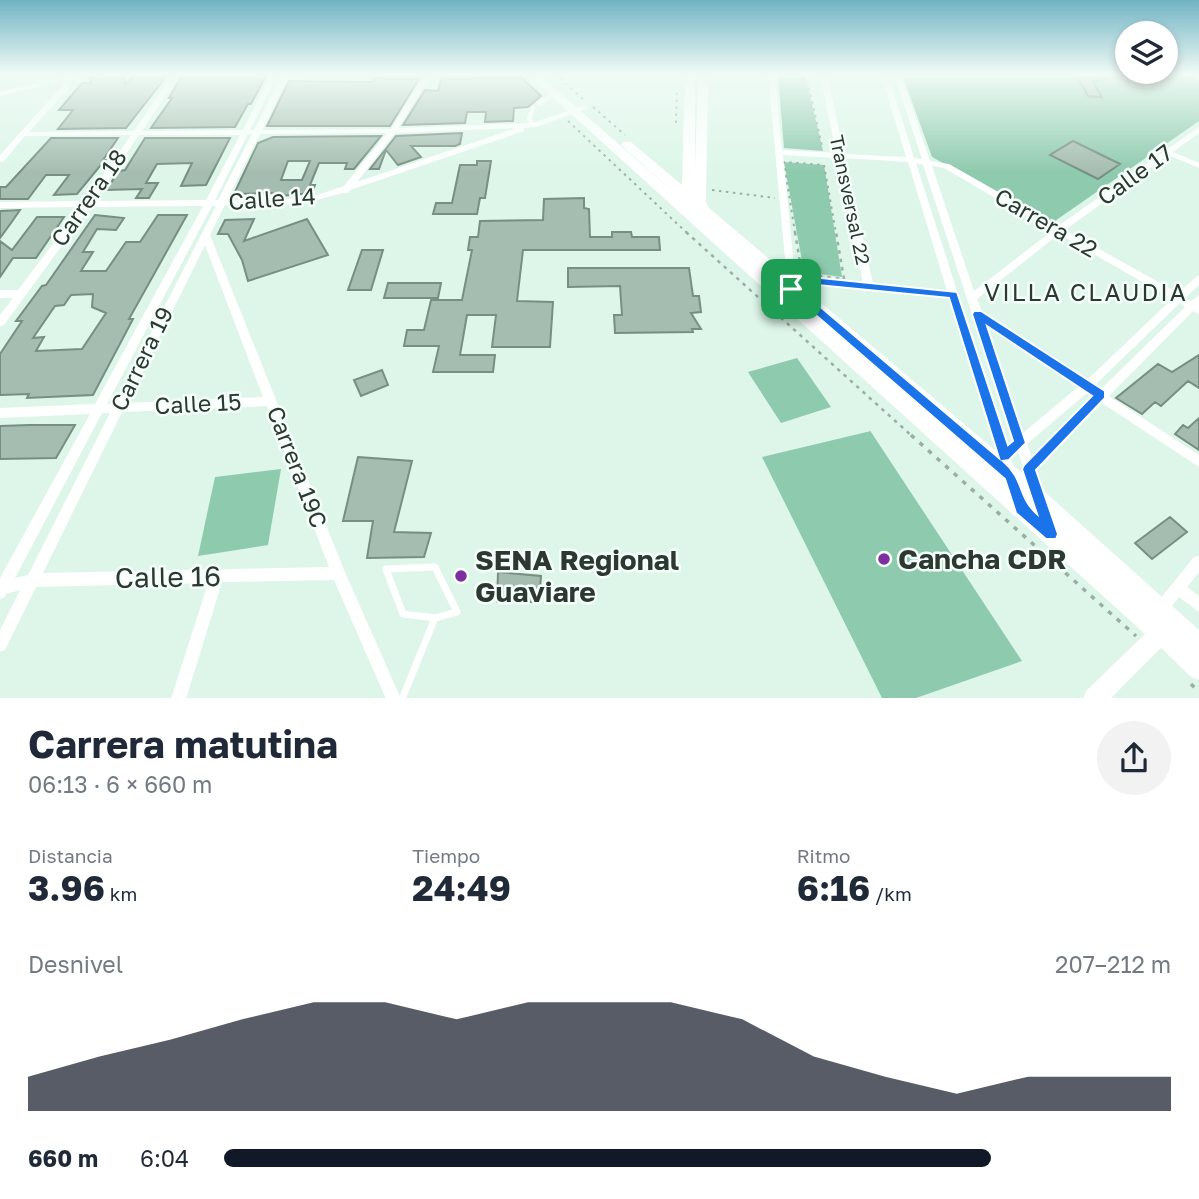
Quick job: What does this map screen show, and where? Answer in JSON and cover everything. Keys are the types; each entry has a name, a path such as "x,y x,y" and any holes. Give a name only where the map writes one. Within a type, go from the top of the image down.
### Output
{"main road":[{"path":"568,107 698,215 1021,508 1160,628 1199,644"},
{"path":"570,107 687,197 698,215 795,281 1040,500 1199,669"},
{"path":"687,197 689,107"},
{"path":"698,215 702,189 702,107"},
{"path":"1094,698 1160,628"}],"street":[{"path":"0,160 48,107"},
{"name":"Carrera 18","path":"0,322 88,204 153,107"},
{"name":"Carrera 19","path":"0,645 205,233 243,133 257,107"},
{"name":"Carrera 19","path":"1,589 96,410 270,107"},
{"path":"345,191 393,131 408,107"},
{"path":"774,107 795,281 869,285 953,295"},
{"name":"Transversal 22","path":"830,107 869,285"},
{"path":"894,107 1021,508"},
{"path":"908,107 1051,534"},
{"path":"23,134 393,131 533,125 574,112"},
{"name":"Calle 14","path":"0,205 289,202 345,191 533,125"},
{"name":"Calle 17","path":"972,298 1059,229 1199,129"},
{"name":"Carrera 22","path":"779,152 911,160 946,166 1177,298 1196,305"},
{"path":"1167,152 1199,166"},
{"name":"Carrera 19C","path":"205,233 338,573 394,698"},
{"path":"1005,456 1087,386 1199,279"},
{"path":"0,294 19,294"},
{"path":"1029,469 1101,395 1196,305"},
{"path":"978,314 1199,463"},
{"name":"Calle 15","path":"0,412 271,401"},
{"path":"1160,628 1178,587 1199,562"},
{"name":"Calle 16","path":"1,589 33,580 338,573"},
{"path":"178,698 217,576"},
{"path":"1178,587 1199,605"}],"lane":[{"path":"533,125 529,119 534,108"},
{"path":"435,567 457,612 435,618 403,614 386,569 435,567"},
{"path":"402,698 435,618"}],"path":[{"path":"813,107 817,128"},
{"path":"574,112 751,293 1160,628"},
{"path":"784,162 824,165 844,279 795,281"},
{"path":"702,189 775,197"}],"green space":[{"path":"781,107 812,107 823,151 784,148"},
{"path":"914,107 1199,107 1199,121 1052,223 932,157"},
{"path":"784,162 824,165 842,277 804,272"},
{"path":"797,358 831,407 781,423 748,372"},
{"name":"Cancha CDR","path":"871,431 1022,661 916,698 882,698 762,457"},
{"path":"281,469 268,545 198,556 215,477"}],"building":[{"path":"62,107 143,107 126,128 58,129 73,110 59,110"},
{"path":"166,107 247,107 235,127 151,128"},
{"path":"276,107 402,107 390,126 267,126"},
{"path":"415,107 529,107 514,108 513,121 485,122 486,112 467,112 465,123 403,125"},
{"path":"462,133 460,144 455,146 411,146 421,157 398,165 386,150 379,169 370,169 396,136"},
{"path":"381,136 354,169 345,169 347,163 319,163 310,185 315,185 312,193 279,196 280,193 234,194 258,143 273,137","holes":["288,161 310,161 302,180 281,180"]},
{"path":"51,138 118,138 105,160 77,194 54,195 69,175 46,175 28,199 0,199 0,187 6,187"},
{"path":"145,138 230,138 206,185 181,186 192,163 157,164 146,183 158,183 149,198 136,198 142,189 106,190 119,171 125,170"},
{"path":"1073,141 1120,164 1098,179 1050,155"},
{"path":"477,161 491,161 485,198 480,198 477,214 433,214 436,203 452,203 460,165 477,165"},
{"path":"584,198 584,208 589,209 590,237 612,237 612,232 631,232 632,237 659,237 660,250 523,250 517,301 553,302 550,347 492,347 496,315 467,315 460,355 495,355 493,372 433,372 439,346 404,346 407,330 424,330 431,300 462,300 472,250 468,250 470,237 478,237 480,221 543,220 544,199"},
{"path":"20,210 11,223 0,238 0,211"},
{"path":"95,215 124,218 116,230 97,229 83,252 93,252 81,271 106,271 126,242 140,242 158,215 187,215 129,319 133,319 93,395 27,398 29,394 0,395 0,354 22,321 16,321 42,286 46,285","holes":["93,294 92,307 106,313 82,349 36,351 44,337 33,338 55,306 64,305 71,295"]},
{"path":"37,217 64,217 36,258 13,258 0,277 0,241 12,250"},
{"path":"254,219 244,241 307,219 328,255 248,281 242,260 228,234 218,234 225,220"},
{"path":"362,250 383,250 371,290 348,290"},
{"path":"568,268 689,268 693,296 699,296 701,312 691,313 701,329 692,329 693,332 615,333 614,315 622,315 620,286 568,287"},
{"path":"388,283 441,283 438,298 384,298"},
{"path":"1199,355 1199,388 1188,381 1161,406 1155,402 1142,414 1116,398 1158,364 1172,372"},
{"path":"382,370 388,385 361,396 354,380"},
{"path":"1199,418 1199,450 1175,434 1183,425 1188,428"},
{"path":"75,425 56,458 0,459 0,426"},
{"path":"358,457 412,461 394,532 431,533 424,557 367,558 373,521 343,521"},
{"path":"1170,517 1187,532 1152,559 1135,543"},
{"path":"498,572 541,576 539,602 497,602"}],"place":[{"name":"Cancha CDR","path":"884,559"},
{"name":"SENA Regional Guaviare","path":"461,576"}],"district":[{"name":"VILLA CLAUDIA","path":"1086,293"}],"route":[{"path":"792,279 953,295 1005,456 1020,443 978,314 1101,395 1029,469 1051,534 1021,508 1010,475 791,289 792,279"}]}
